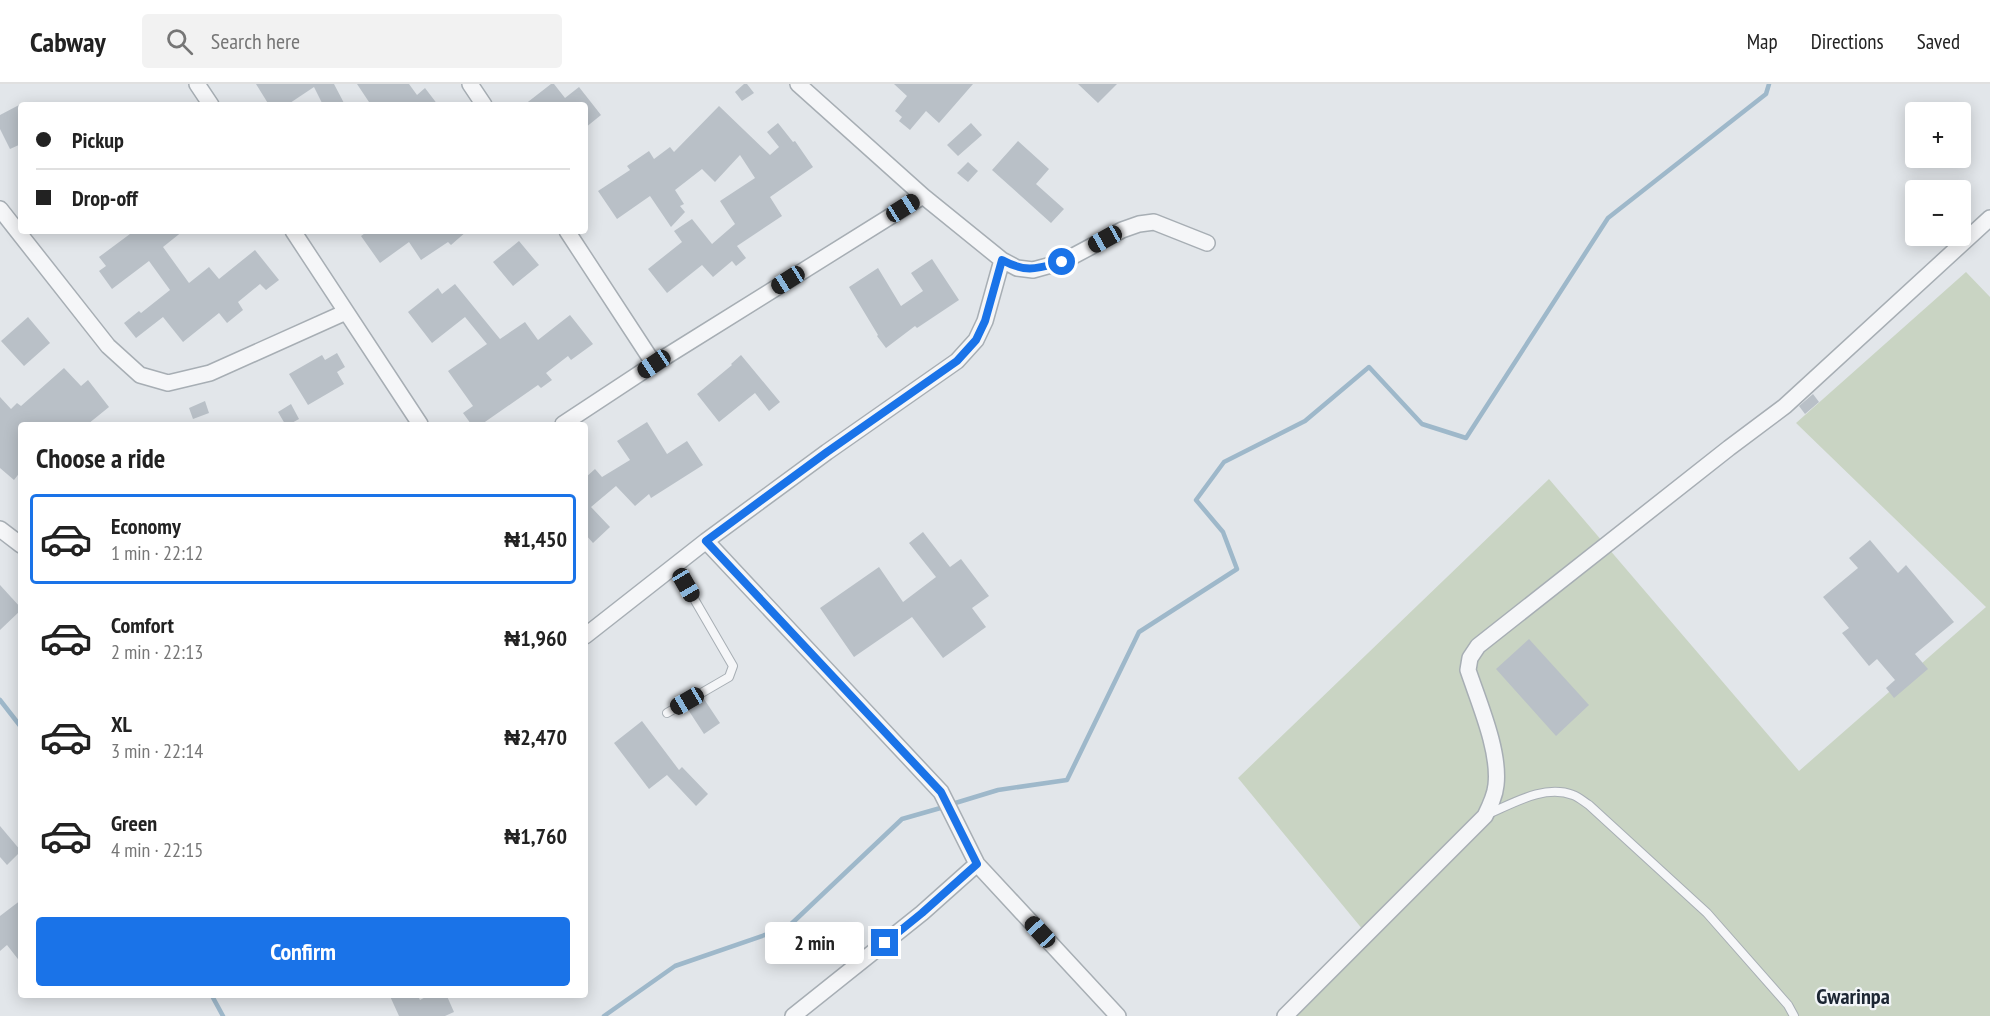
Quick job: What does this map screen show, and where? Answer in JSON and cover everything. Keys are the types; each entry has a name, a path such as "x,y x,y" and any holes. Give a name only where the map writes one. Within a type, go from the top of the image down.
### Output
{"street":[{"path":"197,84 209,102"},
{"path":"470,84 482,102"},
{"path":"798,84 922,196 1002,260 1017,268 1033,270 1062,262 1122,230 1154,222 1207,243"},
{"path":"566,422 654,364 922,196"},
{"path":"0,209 18,232"},
{"path":"1285,1016 1485,816 1492,802 1496,785 1496,758 1468,670 1470,657 1478,646 1729,447 1785,406 1990,218"},
{"path":"20,234 108,346 140,375 168,383 210,374 346,312"},
{"path":"295,234 419,422"},
{"path":"569,234 654,364"},
{"path":"588,634 706,541 827,452 957,361 976,340 985,321 1002,260"},
{"path":"0,529 18,543"},
{"path":"706,541 941,792 977,864 1118,1016"},
{"path":"793,1016 922,913 977,864"}],"lane":[{"path":"667,714 729,677 733,666 675,566"},
{"path":"1485,816 1529,796 1554,792 1573,795 1581,800 1707,913 1788,1005 1794,1016"}],"green space":[{"path":"1966,272 1990,297 1990,1016 1286,1016 1368,936 1238,778 1549,479 1799,771 1986,607 1796,423"}],"building":[{"path":"256,84 334,84 343,102 322,102 314,87 292,102 267,102"},
{"path":"357,84 409,84 417,95 425,88 436,102 369,102"},
{"path":"551,84 554,84 565,98 579,87 601,115 588,126 588,102 528,102"},
{"path":"747,84 754,93 742,101 735,92"},
{"path":"894,84 973,84 939,123 926,111 910,130 899,121 902,117 895,111 907,96"},
{"path":"1078,84 1117,84 1098,103"},
{"path":"18,106 18,145 10,149 0,129 0,115"},
{"path":"719,106 770,155 779,147 767,132 778,123 793,142 795,141 813,167 770,197 782,216 737,246 746,258 736,266 732,261 713,277 702,265 667,293 648,269 682,242 674,231 692,219 712,244 735,224 720,201 755,178 740,155 715,182 702,169 675,190 684,204 680,206 685,212 671,227 650,196 617,219 598,191 630,170 627,166 649,151 654,159 670,147 674,152"},
{"path":"971,123 982,135 958,156 947,145"},
{"path":"1018,141 1049,169 1036,184 1064,209 1051,223 992,170"},
{"path":"968,162 978,171 968,182 957,173"},
{"path":"130,234 179,234 163,247 189,283 209,267 219,279 255,250 279,280 266,290 260,284 238,302 243,310 227,323 219,313 183,342 163,317 136,338 124,323 170,290 149,261 112,289 99,271 106,266 99,257"},
{"path":"364,234 464,234 451,245 448,242 421,260 409,242 380,263 361,236"},
{"path":"519,241 539,265 513,286 493,262"},
{"path":"932,259 959,300 917,328 915,326 886,348 849,287 878,268 901,306 923,291 911,273"},
{"path":"455,284 500,339 525,322 538,340 570,315 593,344 571,360 568,356 546,373 552,380 541,388 538,385 485,422 470,422 463,413 473,406 448,371 487,344 465,317 432,343 408,312 438,288 442,294"},
{"path":"28,317 50,343 24,366 1,341"},
{"path":"337,353 345,367 337,372 344,384 308,405 289,374 322,355 325,360"},
{"path":"741,355 780,402 769,411 755,393 719,422 697,394"},
{"path":"64,368 81,386 88,380 109,407 90,422 18,422 18,475 14,480 0,468 0,397 11,409 17,403 21,406"},
{"path":"1813,394 1819,402 1805,414 1799,406"},
{"path":"205,401 209,413 193,419 189,408"},
{"path":"291,404 299,419 294,422 284,422 278,412"},
{"path":"647,422 667,454 687,441 703,465 651,498 649,494 635,506 616,486 591,507 610,527 593,543 588,537 588,475 595,469 602,477 630,460 617,441"},
{"path":"923,532 950,567 961,559 989,596 972,608 986,627 943,658 912,617 854,657 820,608 879,567 903,602 936,577 909,543"},
{"path":"1870,540 1898,573 1906,565 1954,622 1915,654 1928,669 1894,698 1886,688 1895,680 1877,659 1869,666 1842,633 1849,628 1823,597 1858,568 1849,558"},
{"path":"0,585 18,605 18,613 0,630"},
{"path":"1529,639 1589,705 1556,736 1496,669"},
{"path":"704,699 720,723 704,734 687,708"},
{"path":"642,721 679,770 682,767 708,794 696,806 667,775 649,789 614,743"},
{"path":"0,826 18,847 18,854 7,865 0,857"},
{"path":"18,902 18,959 7,945 0,951 0,916"},
{"path":"391,998 419,998 420,1000 448,998 454,1012 445,1016 399,1016"}],"waterway":[{"path":"952,804 998,790 1067,780 1139,632 1237,569 1223,532 1196,500 1224,462 1305,421 1369,367 1422,424 1466,438 1608,218 1766,94 1769,84"},
{"path":"0,700 18,723"},
{"path":"604,1016 675,966 788,927 902,819 944,807"},
{"path":"213,998 223,1016"}],"district":[{"name":"Gwarinpa","path":"1853,996"}],"route":[{"path":"885,943 977,864 941,792 706,541 827,452 957,361 976,340 985,321 1002,260 1017,268 1033,270 1062,262"}]}
